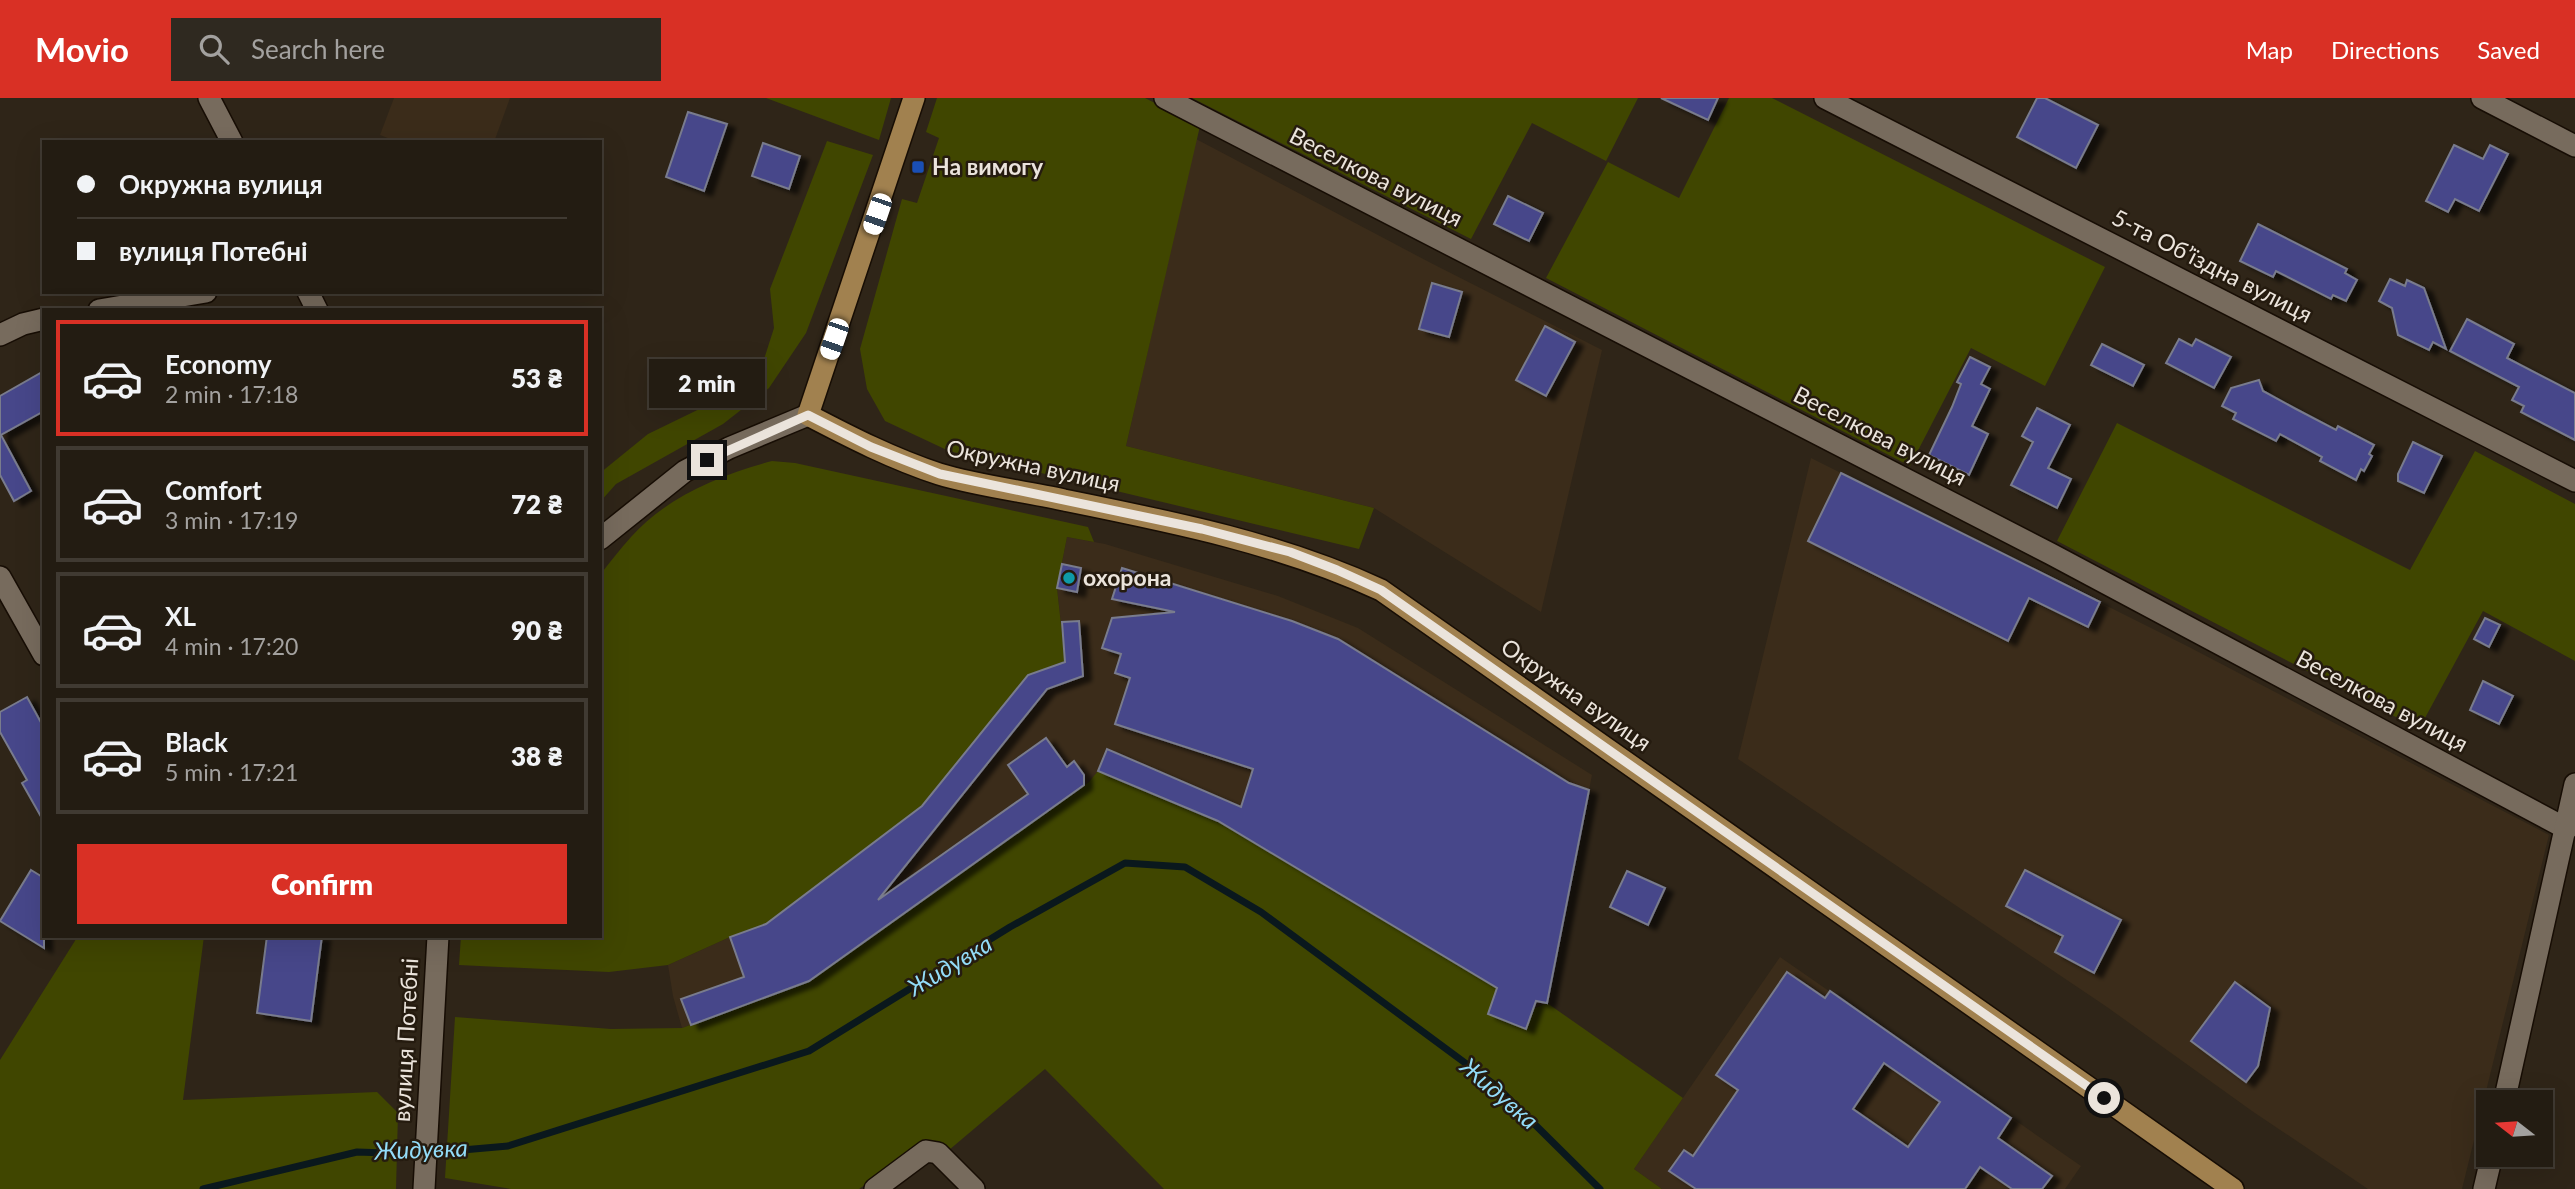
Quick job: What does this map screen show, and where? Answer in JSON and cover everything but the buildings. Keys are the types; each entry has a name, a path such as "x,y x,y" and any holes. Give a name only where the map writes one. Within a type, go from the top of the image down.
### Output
{"main road":[{"path":"808,415 915,98"},
{"name":"Окружна вулиця","path":"808,415 871,447 940,474 1202,529 1290,552 1381,590 2234,1189"}],"street":[{"path":"209,98 231,140"},
{"name":"Веселкова вулиця","path":"1165,98 2052,554 2567,829"},
{"name":"5-та Обʼїздна вулиця","path":"1825,98 2575,481"},
{"path":"2482,98 2575,146"},
{"path":"111,308 194,294"},
{"path":"0,335 23,324 42,319"},
{"path":"602,537 685,471 729,448 808,415"},
{"path":"0,577 42,651"},
{"path":"2507,1090 2575,784"},
{"name":"вулиця Потебні","path":"424,1180 438,938"},
{"path":"875,1189 926,1152 938,1153 974,1189"},
{"path":"2484,1189 2489,1167"}],"shaded area":[{"path":"394,98 510,98 495,140 393,140 380,135"},
{"path":"1196,139 1602,350 1541,612 1374,508 1126,446"},
{"path":"1811,458 2189,647 2549,835 2486,1090 2476,1090 2476,1132 2462,1189 2368,1189 2252,1111 2107,1007 1738,759"},
{"path":"1067,537 1105,544 1278,596 1358,628 1592,775 1547,1003 1533,1009 1526,1029 1488,1014 1496,988 1218,821 1099,771 1089,782 809,981 682,1028 668,965 730,937 922,806 1028,675 1065,661 1057,588"},
{"path":"1780,957 2081,1166 2065,1189 1662,1189 1634,1169"}],"green space":[{"path":"766,98 891,98 879,140"},
{"path":"937,98 1145,98 1200,126 1126,446 1374,508 1359,549 949,451 885,421 867,389 860,349 902,199 917,203 939,138 926,132"},
{"path":"1192,98 1638,98 1606,161 1532,123 1471,239"},
{"path":"1729,98 1772,98 2105,267 2045,386 1971,348 1910,466 1546,278 1608,162 1679,198"},
{"path":"827,141 873,155 806,333 769,388 723,424 616,484 602,500 602,471 648,434 757,381 774,328 770,289"},
{"path":"2117,423 2410,570 2475,451 2575,504 2575,661 2483,611 2419,729 2057,541"},
{"path":"772,461 795,463 1088,527 1094,542 1067,537 1057,588 1065,661 1028,675 922,806 767,924 730,937 668,965 609,972 459,965 461,938 602,938 602,573 627,542 661,510 696,489 733,473"},
{"path":"1098,771 1218,821 1497,988 1488,1014 1526,1029 1533,1009 1547,1003 1683,1098 1634,1169 1662,1189 1164,1189 1045,1069 949,1150 942,1144 928,1142 859,1189 511,1189 445,1178 455,1017 611,1029 682,1028 809,981 1089,782"},
{"path":"77,938 204,938 183,1100 377,1092 398,1113 396,1189 0,1189 0,1060"}],"waterway":[{"name":"Жидувка","path":"203,1189 357,1152 417,1154 508,1146 809,1051 1010,927 1125,863 1185,867 1261,912 1495,1085 1600,1189"}],"place":[{"name":"На вимогу","path":"918,167"},
{"name":"охорона","path":"1069,578"}],"route":[{"path":"707,460 808,415 871,447 940,474 1202,529 1290,552 1381,590 2104,1098"}]}
